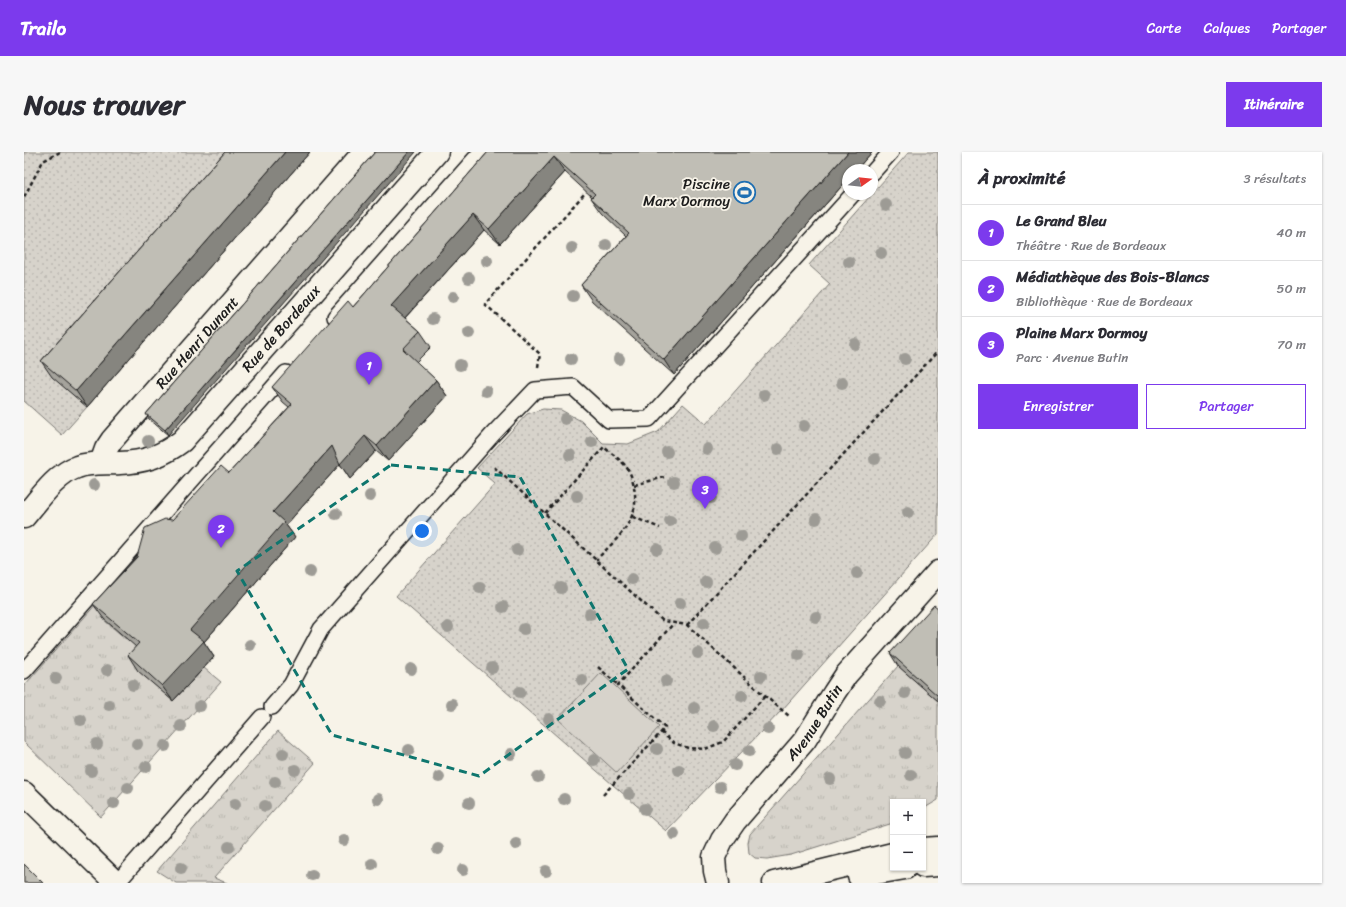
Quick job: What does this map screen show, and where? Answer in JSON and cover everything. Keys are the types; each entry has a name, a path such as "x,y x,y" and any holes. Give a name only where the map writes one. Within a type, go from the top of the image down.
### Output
{"street":[{"name":"Rue Henri Dunant","path":"101,463 106,449 112,440 364,152"},
{"name":"Rue de Bordeaux","path":"101,463 143,461 170,450 182,441 437,152"},
{"path":"24,517 59,478 77,467 101,463"},
{"name":"Avenue Butin","path":"718,883 714,857 722,840 735,821 805,740 846,675 938,572"},
{"path":"24,793 116,883"},
{"path":"926,850 938,848"},
{"path":"774,883 890,855"},
{"path":"926,866 938,866"},
{"path":"832,883 844,879 890,871"}],"lane":[{"path":"328,325 481,152"},
{"path":"878,166 891,152"},
{"path":"116,883 291,685 321,629 477,452 535,390 573,387 609,420 649,419 848,200"},
{"path":"24,671 297,361"}],"path":[{"path":"24,197 42,161 60,152"},
{"path":"535,390 540,354 485,304 586,192"},
{"path":"687,625 938,351"},
{"path":"545,513 604,448 627,466 634,485 635,507 633,516 625,528 596,560"},
{"path":"477,452 663,621 687,625 809,734"},
{"path":"634,485 665,477"},
{"path":"633,516 660,528"},
{"path":"618,685 674,623"},
{"path":"598,667 665,728 603,795"},
{"path":"661,732 674,743 688,748 704,749 723,742 765,696"}],"highlighted area":[{"path":"391,465 520,477 628,669 479,776 332,735 237,571"}],"green space":[{"path":"24,152 249,152 52,376 87,407 62,435 24,401"},
{"path":"909,152 938,152 938,534 782,710 666,831 396,596 495,484 477,468 527,414 543,409 561,410 581,421 603,443 628,444 658,432 683,404 706,424 830,284 809,265 867,200 878,200 878,187"},
{"path":"112,586 104,620 126,639 147,617 139,671 173,701 204,668 221,682 101,817 24,742 24,686"},
{"path":"898,666 938,701 938,800 926,807 926,799 890,799 890,824 791,855 767,859 755,858 749,853 748,843 750,834"},
{"path":"601,673 659,727 617,773 558,719"},
{"path":"278,731 315,763 214,878 227,883 176,883 157,871"}],"building":[{"path":"225,152 285,152 76,391 41,361"},
{"path":"375,152 409,152 165,430 146,414"},
{"path":"488,152 848,152 664,360 581,285 629,233 591,198 595,194 554,157 489,229 473,215 391,306 420,331 403,349 436,380 377,446 365,436 340,464 332,446 273,512 284,522 190,630 204,641 162,686 128,655 139,643 93,604 137,557 145,528 165,519 172,520 221,466 229,473 292,404 272,387 348,301 353,307"},
{"path":"934,605 938,608 938,696 890,653"},
{"path":"24,864 43,883 24,883"}],"place":[{"name":"Piscine Marx Dormoy","path":"745,193"},
{"name":"Le Grand Bleu","path":"369,385"},
{"name":"Plaine Marx Dormoy","path":"705,509"},
{"name":"Médiathèque des Bois-Blancs","path":"221,548"}]}
